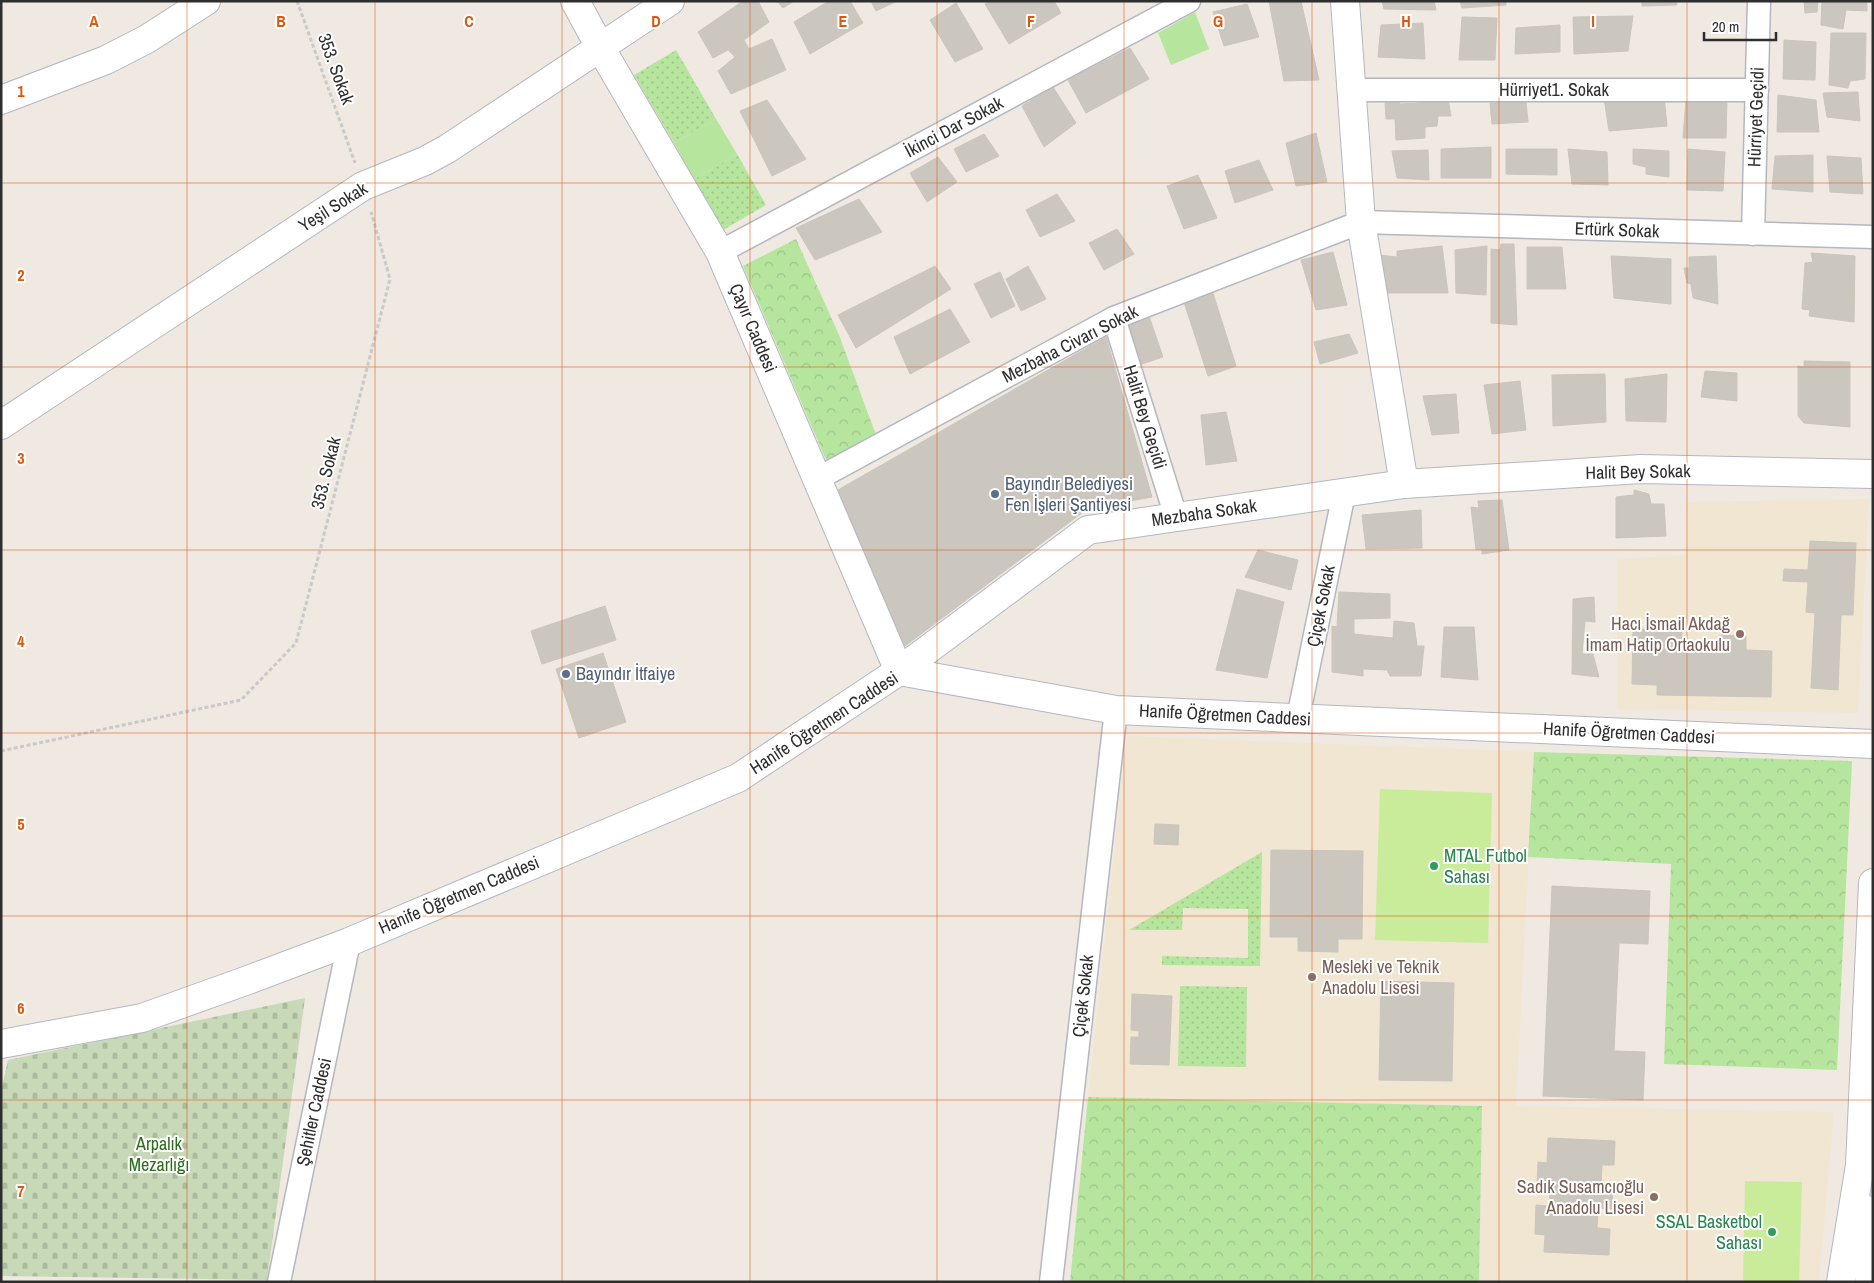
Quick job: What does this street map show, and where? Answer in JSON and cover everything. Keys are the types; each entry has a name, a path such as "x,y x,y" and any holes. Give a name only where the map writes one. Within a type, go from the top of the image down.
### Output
{"street":[{"path":"1,100 106,60 147,39 206,1"},
{"name":"Çayır Caddesi","path":"575,1 720,252 899,671"},
{"name":"Yeşil Sokak","path":"1,425 363,186 425,161 447,149 670,1"},
{"name":"İkinci Dar Sokak","path":"720,252 1189,1"},
{"path":"1345,1 1361,222 1404,484"},
{"name":"Hürriyet Geçidi","path":"1753,234 1759,1"},
{"name":"Hürriyet1. Sokak","path":"1351,90 1757,90"},
{"name":"Ertürk Sokak","path":"1361,222 1873,237"},
{"name":"Mezbaha Civarı Sokak","path":"817,478 1114,318 1361,222"},
{"name":"Halit Bey Geçidi","path":"1114,318 1176,517"},
{"name":"Halit Bey Sokak","path":"1404,484 1640,469 1873,474"},
{"name":"Mezbaha Sokak","path":"899,671 1088,530 1404,484"},
{"name":"Çiçek Sokak","path":"1298,718 1344,493"},
{"name":"Hanife Öğretmen Caddesi","path":"1,1044 142,1018 349,942 738,778 899,671 1116,710 1873,744"},
{"name":"Çiçek Sokak","path":"1051,1282 1116,710"},
{"path":"1841,1282 1860,1165 1870,1029 1873,883"},
{"name":"Şehitler Caddesi","path":"279,1282 349,942"},
{"path":"1860,1165 1870,1282"}],"path":[{"name":"353. Sokak","path":"1,751 241,700 296,643 390,279 363,186 297,1"}],"shaded area":[{"name":"Hacı İsmail Akdağ İmam Hatip Ortaokulu","path":"1869,499 1858,713 1617,709 1617,559 1685,555 1687,502"},
{"name":"Mesleki ve Teknik Anadolu Lisesi","path":"1127,736 1534,752 1516,1106 1834,1112 1819,1282 1479,1282 1482,1106 1088,1097"}],"green space":[{"path":"1195,12 1209,49 1171,65 1158,33"},
{"path":"676,50 716,119 674,143 634,75"},
{"path":"716,119 737,154 694,179 674,143"},
{"path":"737,154 766,205 723,230 694,179"},
{"path":"796,239 839,335 876,435 826,460 743,266"},
{"path":"1534,752 1852,761 1837,1070 1664,1064 1671,864 1528,857"},
{"name":"MTAL Futbol Sahası","path":"1380,789 1492,793 1488,943 1375,940"},
{"path":"1262,852 1260,966 1162,965 1162,956 1248,958 1248,909 1183,908 1182,930 1129,930"},
{"path":"1180,986 1247,987 1246,1067 1178,1066"},
{"name":"Arpalık Mezarlığı","path":"305,998 267,1280 1,1276 1,1091 8,1060"},
{"path":"1088,1097 1482,1106 1479,1282 1070,1282"},
{"name":"SSAL Basketbol Sahası","path":"1745,1181 1802,1182 1799,1282 1743,1282"}],"building":[{"path":"743,1 758,1 769,22 744,40 749,49 772,39 786,70 731,94 718,71 735,57 728,50 713,58 698,32"},
{"path":"777,1 794,1 783,8"},
{"path":"829,1 850,1 863,23 810,54 794,22"},
{"path":"871,1 897,1 876,11"},
{"path":"989,1 1054,1 1061,13 1009,44 985,4"},
{"path":"1269,1 1301,1 1319,80 1284,81"},
{"path":"1382,1 1434,1 1436,10 1384,9"},
{"path":"1460,1 1506,1 1506,5 1462,8"},
{"path":"1642,1 1676,1 1677,5 1642,6"},
{"path":"1804,1 1818,1 1817,12 1805,13"},
{"path":"1822,1 1867,1 1867,11 1846,10 1843,29 1821,25"},
{"path":"956,3 983,49 955,62 930,20"},
{"path":"1247,4 1259,37 1224,46 1213,12"},
{"path":"1633,16 1628,51 1574,54 1573,17"},
{"path":"1462,17 1497,18 1495,60 1459,60"},
{"path":"1423,23 1425,59 1378,57 1381,25"},
{"path":"1560,25 1560,52 1515,54 1516,28"},
{"path":"1831,33 1866,33 1865,79 1850,81 1848,88 1829,85"},
{"path":"1784,40 1816,42 1815,80 1783,79"},
{"path":"1130,48 1149,79 1086,113 1068,80"},
{"path":"1053,87 1076,123 1044,147 1022,106"},
{"path":"1858,92 1860,121 1827,117 1823,93"},
{"path":"1664,95 1667,126 1609,131 1604,98"},
{"path":"1778,95 1816,100 1819,132 1777,132"},
{"path":"1438,98 1448,99 1451,116 1438,116 1437,126 1425,127 1425,138 1396,140 1395,119 1386,119 1385,101 1399,100 1400,104 1437,102"},
{"path":"1686,99 1727,99 1726,138 1683,138"},
{"path":"767,100 806,159 772,176 740,111"},
{"path":"1526,102 1528,122 1492,124 1490,103"},
{"path":"1316,133 1327,182 1296,186 1286,143"},
{"path":"984,134 999,156 966,172 954,149"},
{"path":"1491,147 1491,178 1441,178 1441,149"},
{"path":"1506,149 1557,149 1557,175 1506,174"},
{"path":"1568,149 1607,152 1608,185 1572,184"},
{"path":"1633,149 1669,151 1669,177 1646,174 1646,167 1633,164"},
{"path":"1688,149 1725,152 1723,191 1687,190"},
{"path":"1428,150 1429,180 1397,178 1392,151"},
{"path":"1813,155 1813,192 1772,189 1775,156"},
{"path":"1827,156 1861,158 1863,194 1830,192"},
{"path":"938,157 957,182 927,202 910,173"},
{"path":"1259,160 1273,190 1235,203 1225,171"},
{"path":"1198,175 1217,218 1184,229 1167,186"},
{"path":"1057,194 1075,221 1040,237 1026,210"},
{"path":"859,199 882,232 815,260 796,228"},
{"path":"1117,229 1134,254 1104,270 1089,243"},
{"path":"1501,244 1514,244 1517,325 1491,323 1491,249 1500,250"},
{"path":"1442,246 1448,293 1387,293 1379,255 1397,257 1397,251"},
{"path":"1487,246 1486,295 1456,293 1455,250"},
{"path":"1527,247 1562,247 1566,289 1527,289"},
{"path":"1333,252 1347,305 1316,310 1301,260"},
{"path":"1811,253 1855,256 1854,322 1809,316 1810,310 1802,309 1805,263 1813,262"},
{"path":"1611,256 1671,259 1671,304 1614,298"},
{"path":"1716,256 1718,304 1693,298 1691,284 1687,283 1684,268 1689,268 1689,257"},
{"path":"935,266 951,289 856,348 838,315"},
{"path":"1028,266 1046,299 1021,311 1006,279"},
{"path":"1000,272 1015,306 991,318 974,284"},
{"path":"1211,287 1236,366 1208,376 1183,299"},
{"path":"950,309 970,342 910,374 894,337"},
{"path":"1149,316 1163,357 1139,365 1126,322"},
{"path":"1349,334 1358,353 1320,364 1314,342"},
{"name":"Bayındır Belediyesi Fen İşleri Şantiyesi","path":"1106,337 1152,497 1087,509 905,646 836,491"},
{"path":"1804,361 1850,362 1850,427 1804,423 1798,416 1798,366 1804,367"},
{"path":"1705,371 1737,373 1737,401 1701,397"},
{"path":"1605,374 1606,422 1553,426 1552,375"},
{"path":"1667,374 1666,422 1626,421 1625,379"},
{"path":"1520,381 1526,430 1492,434 1484,385"},
{"path":"1456,394 1459,433 1432,435 1423,396"},
{"path":"1226,412 1237,461 1206,465 1201,415"},
{"path":"1634,490 1649,494 1651,504 1664,504 1666,536 1616,538 1616,497 1634,495"},
{"path":"1502,500 1509,550 1482,554 1482,549 1476,550 1471,507 1479,508 1478,501"},
{"path":"1421,510 1422,548 1366,549 1362,515"},
{"path":"1810,541 1856,543 1853,615 1841,615 1838,690 1811,688 1815,613 1806,612 1808,582 1783,581 1784,569 1808,570"},
{"path":"1258,550 1298,560 1291,590 1245,577"},
{"path":"1237,589 1284,602 1267,678 1216,670"},
{"path":"1339,592 1390,594 1390,618 1354,619 1354,634 1393,638 1394,621 1414,623 1417,646 1424,646 1421,676 1390,676 1387,670 1363,669 1363,676 1332,672 1332,626 1337,627"},
{"path":"1594,597 1595,622 1585,621 1582,654 1593,654 1599,677 1572,674 1573,599"},
{"path":"605,606 616,640 542,664 531,631"},
{"path":"1444,627 1474,627 1478,680 1441,677"},
{"path":"1633,629 1682,630 1681,649 1721,650 1721,635 1746,636 1746,650 1772,651 1771,697 1657,695 1657,685 1632,684"},
{"path":"603,653 626,722 579,738 556,669"},
{"path":"1155,824 1179,825 1178,845 1154,844"},
{"path":"1271,850 1363,851 1362,939 1338,939 1338,952 1298,951 1298,937 1270,937"},
{"path":"1552,886 1650,891 1648,944 1619,943 1614,1051 1645,1052 1643,1100 1543,1096"},
{"path":"1381,981 1454,983 1452,1081 1379,1080"},
{"path":"1132,994 1172,996 1169,1065 1130,1064 1131,1037 1139,1037 1139,1031 1131,1030"},
{"path":"1548,1138 1615,1141 1614,1165 1602,1165 1601,1183 1613,1183 1612,1209 1598,1208 1597,1228 1610,1229 1609,1255 1544,1252 1545,1235 1535,1234 1536,1205 1549,1206 1550,1186 1537,1185 1538,1162 1547,1163"}],"place":[{"name":"Bayındır Belediyesi Fen İşleri Şantiyesi","path":"995,494"},
{"name":"Hacı İsmail Akdağ İmam Hatip Ortaokulu","path":"1740,634"},
{"name":"Bayındır İtfaiye","path":"566,674"},
{"name":"MTAL Futbol Sahası","path":"1434,866"},
{"name":"Mesleki ve Teknik Anadolu Lisesi","path":"1312,977"},
{"name":"Sadık Susamcıoğlu Anadolu Lisesi","path":"1654,1197"},
{"name":"SSAL Basketbol Sahası","path":"1772,1232"}]}
